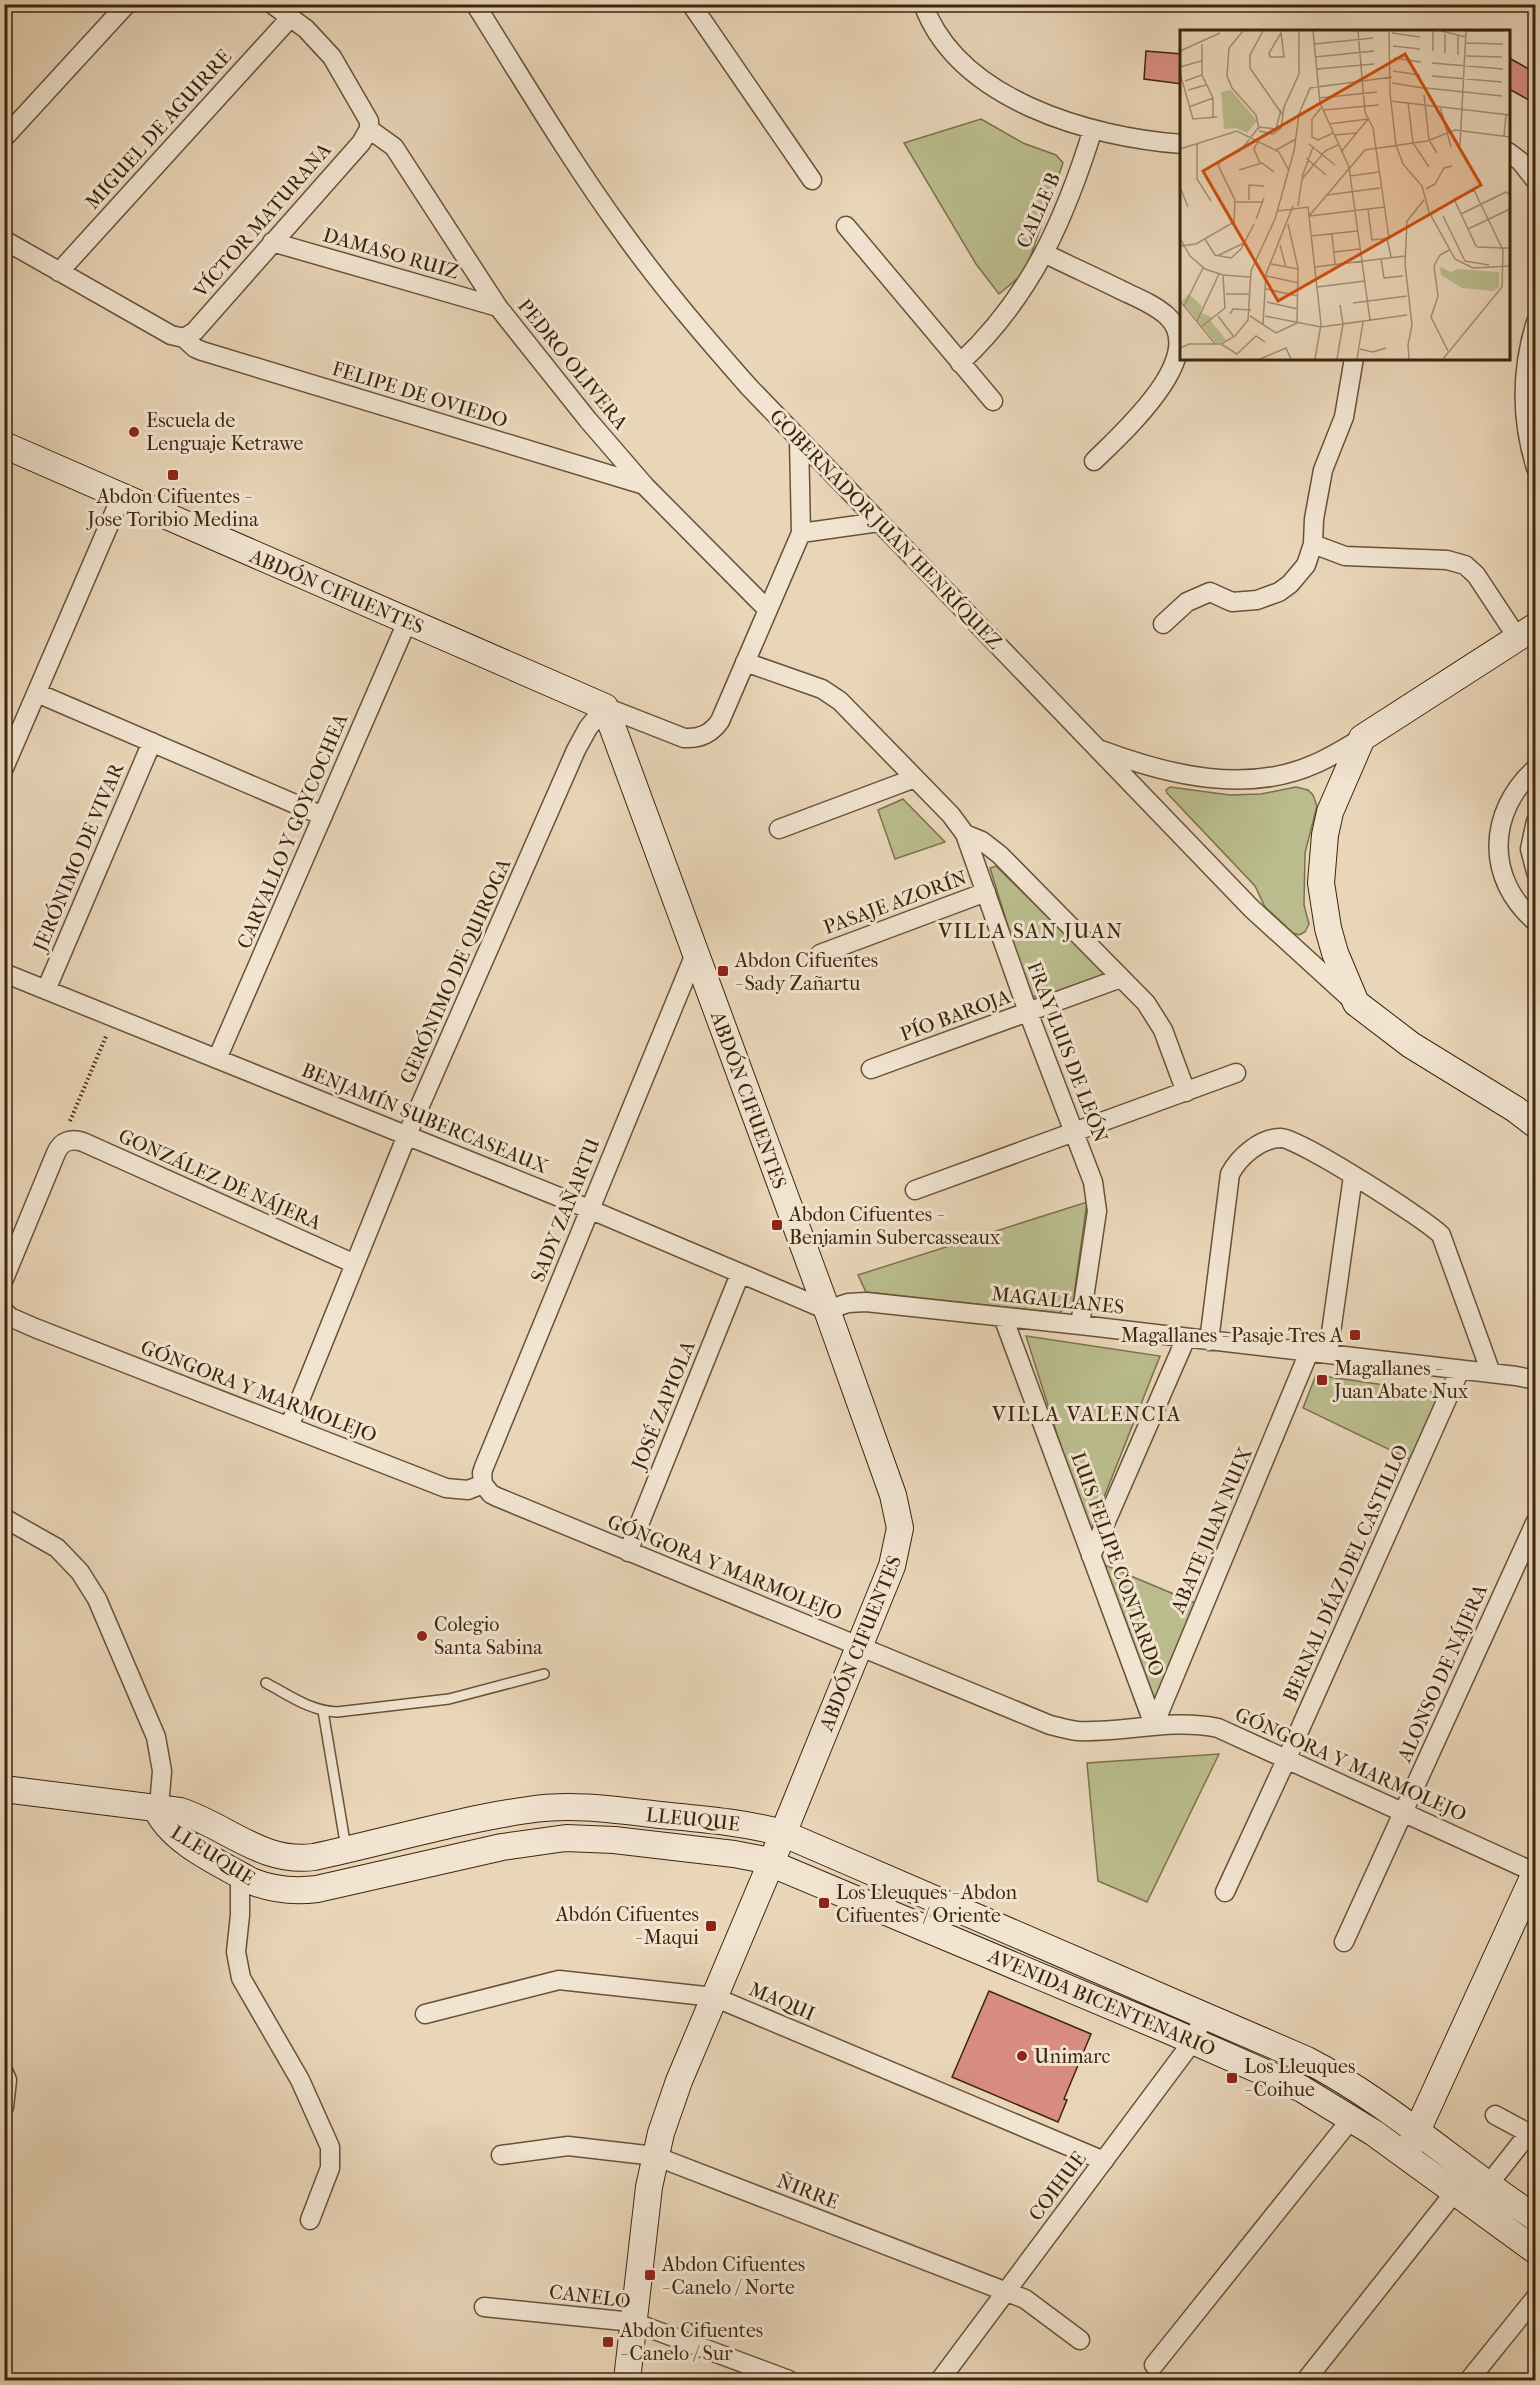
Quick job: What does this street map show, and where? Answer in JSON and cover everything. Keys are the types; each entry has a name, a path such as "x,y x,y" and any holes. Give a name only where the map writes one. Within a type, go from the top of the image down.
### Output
{"street":[{"path":"4,138 127,4"},
{"path":"272,4 306,29 332,57 366,114 369,129"},
{"name":"GOBERNADOR JUAN HENRÍQUEZ","path":"475,4 622,231 702,333 749,387 1252,909 1356,1003 1411,1045 1515,1109 1536,1125"},
{"path":"923,4 943,43 971,71 988,84 1032,107 1093,129 1151,141 1180,144"},
{"path":"693,6 812,180"},
{"name":"MIGUEL DE AGUIRRE","path":"59,272 291,17"},
{"name":"VÍCTOR MATURANA","path":"184,338 195,331 361,142 369,129"},
{"name":"PEDRO OLIVERA","path":"369,129 385,139 401,157 498,307 588,420 645,486 768,610"},
{"name":"CALLE B","path":"960,363 988,337 1014,305 1044,253 1064,213 1093,129"},
{"path":"1510,153 1520,161 1536,181"},
{"path":"846,226 993,401"},
{"name":"FELIPE DE OVIEDO","path":"4,240 171,335 184,338 202,351 645,486"},
{"name":"DAMASO RUIZ","path":"272,242 498,307"},
{"path":"1044,253 1161,311 1174,325 1179,336 1177,356 1159,389 1133,422 1094,461"},
{"path":"1536,322 1524,380 1527,433 1536,468"},
{"path":"1163,624 1187,602 1210,592 1232,602 1257,600 1279,592 1300,573 1311,555 1323,470 1344,417 1354,360"},
{"name":"ABDÓN CIFUENTES","path":"4,445 407,622 605,707 684,738 709,733 720,721 801,533 799,439"},
{"path":"4,768 121,497"},
{"path":"801,533 879,522"},
{"path":"1096,748 1148,766 1192,777 1244,779 1270,777 1317,764 1362,738 1526,632 1465,564 1447,560 1345,556 1313,544"},
{"name":"CARVALLO Y GOYCOCHEA","path":"218,1059 407,622"},
{"name":"FRAY LUIS DE LEÓN","path":"745,662 812,685 831,695 951,815 965,834 1028,1012 1094,1182 1097,1211 1080,1325"},
{"path":"37,693 323,816"},
{"name":"ABDÓN CIFUENTES","path":"605,707 827,1310 893,1495 900,1528 892,1566 679,2081 655,2156 649,2187 627,2380"},
{"name":"GERÓNIMO DE QUIROGA","path":"289,1427 407,1135 576,750 588,728 605,707"},
{"name":"GOBERNADOR JUAN HENRÍQUEZ","path":"1356,1003 1335,953 1328,928 1321,882 1322,859 1330,812 1362,738"},
{"name":"JERÓNIMO DE VIVAR","path":"46,990 152,742"},
{"path":"1536,768 1516,789 1508,804 1501,822 1498,850 1502,876 1509,892 1518,906 1536,922"},
{"path":"779,829 915,778"},
{"path":"1536,821 1530,849 1536,872"},
{"path":"965,834 982,842 1000,855 1146,1003 1157,1019 1186,1092"},
{"name":"PASAJE AZORÍN","path":"820,954 986,892"},
{"name":"SADY ZAÑARTU","path":"483,1484 484,1467 695,954"},
{"name":"BENJAMÍN SUBERCASEAUX","path":"4,973 589,1209 827,1310"},
{"name":"PÍO BAROJA","path":"871,1069 1122,978"},
{"path":"915,1190 1236,1073"},
{"path":"1209,1341 1230,1174 1246,1153 1268,1141 1282,1137 1296,1142 1353,1176 1429,1224 1441,1235 1446,1243 1491,1374"},
{"path":"4,1278 56,1153 66,1141"},
{"name":"GONZÁLEZ DE NÁJERA","path":"66,1141 82,1142 355,1264"},
{"path":"1329,1354 1353,1176"},
{"name":"JOSÉ ZAPIOLA","path":"628,1552 740,1274"},
{"name":"MAGALLANES","path":"827,1310 848,1303 866,1302 1080,1325 1536,1380"},
{"name":"GÓNGORA Y MARMOLEJO","path":"4,1311 10,1317 35,1328 446,1488 468,1490 483,1484 497,1497 1050,1725 1074,1731 1194,1724 1218,1728 1535,1872"},
{"name":"LUIS FELIPE CONTARDO","path":"1003,1317 1154,1725"},
{"path":"1091,1556 1186,1338"},
{"name":"ABATE JUAN NUIX","path":"1154,1725 1309,1352"},
{"name":"BERNAL DÍAZ DEL CASTILLO","path":"1225,1892 1460,1370"},
{"path":"4,1518 57,1548 80,1572 93,1592 156,1737 162,1771 160,1795 156,1808 4,1789"},
{"name":"ALONSO DE NÁJERA","path":"1344,1942 1536,1521"},
{"path":"564,1807 566,1838"},
{"name":"LLEUQUE","path":"156,1808 190,1814 253,1847 289,1859 314,1857 506,1814 564,1807 723,1821 782,1833"},
{"name":"LLEUQUE","path":"156,1808 162,1821 178,1837 240,1875 263,1886 289,1891 303,1891 502,1847 566,1838 614,1840 734,1854 771,1863"},
{"name":"AVENIDA BICENTENARIO","path":"782,1833 1307,2060 1336,2075 1418,2131 1488,2185 1536,2218"},
{"name":"AVENIDA BICENTENARIO","path":"771,1863 1278,2078 1352,2118 1536,2251"},
{"path":"1404,2155 1418,2131 1535,1872"},
{"path":"240,1875 240,1915 236,1952 241,1978 300,2080 330,2147 330,2168 310,2220"},
{"name":"MAQUI","path":"425,2014 559,1980 714,1996 1104,2161"},
{"name":"COIHUE","path":"940,2380 1193,2041 1203,2015"},
{"path":"4,2073 7,2080 4,2107"},
{"path":"1488,2185 1532,2135 1495,2115"},
{"path":"1154,2365 1352,2118"},
{"name":"ÑIRRE","path":"501,2155 568,2146 655,2156 1025,2299 1080,2340"},
{"path":"1306,2380 1454,2193"},
{"path":"1469,2380 1536,2297"},
{"name":"CANELO","path":"484,2307 633,2322 789,2380"}],"lane":[{"path":"266,1683 304,1704 322,1711 337,1712 449,1699 544,1674"},
{"path":"322,1711 347,1850"}],"path":[{"path":"66,1141 68,1126 114,1017"}],"green space":[{"path":"981,119 1023,143 1056,155 1063,163 1025,272 999,294 976,264 904,143"},
{"path":"1170,787 1230,795 1261,794 1296,787 1308,790 1313,795 1317,806 1305,853 1304,905 1309,924 1305,932 1299,935 1293,933 1265,907 1255,886 1167,793 1166,790"},
{"path":"903,799 945,842 895,859 878,810"},
{"path":"996,866 1105,974 1041,998 1032,996 1028,991 990,868"},
{"path":"1087,1202 1073,1302 1059,1313 866,1292 858,1275"},
{"path":"1026,1336 1160,1356 1089,1535"},
{"path":"1316,1375 1440,1393 1411,1460 1303,1408"},
{"path":"1100,1563 1195,1603 1154,1704"},
{"path":"1219,1754 1147,1902 1098,1881 1087,1763"}],"building":[{"path":"1146,51 1180,54 1180,84 1144,79"},
{"path":"1510,59 1536,73 1536,104 1510,90"},
{"name":"Unimarc","path":"989,1991 1091,2034 1064,2099 1067,2100 1058,2122 952,2077"}],"place":[{"name":"Escuela de Lenguaje Ketrawe","path":"134,432"},
{"name":"Abdon Cifuentes - Jose Toribio Medina","path":"173,475"},
{"name":"Abdon Cifuentes - Sady Zañartu","path":"723,971"},
{"name":"Abdon Cifuentes - Benjamin Subercasseaux","path":"777,1225"},
{"name":"Magallanes - Pasaje Tres A","path":"1355,1335"},
{"name":"Magallanes - Juan Abate Nux","path":"1322,1380"},
{"name":"Colegio Santa Sabina","path":"422,1636"},
{"name":"Los Lleuques - Abdon Cifuentes / Oriente","path":"824,1903"},
{"name":"Abdón Cifuentes - Maqui","path":"711,1926"},
{"name":"Unimarc","path":"1022,2056"},
{"name":"Los Lleuques - Coihue","path":"1232,2078"},
{"name":"Abdon Cifuentes - Canelo / Norte","path":"650,2275"},
{"name":"Abdon Cifuentes - Canelo / Sur","path":"608,2342"}],"district":[{"name":"VILLA SAN JUAN","path":"1031,931"},
{"name":"VILLA VALENCIA","path":"1087,1414"}]}
